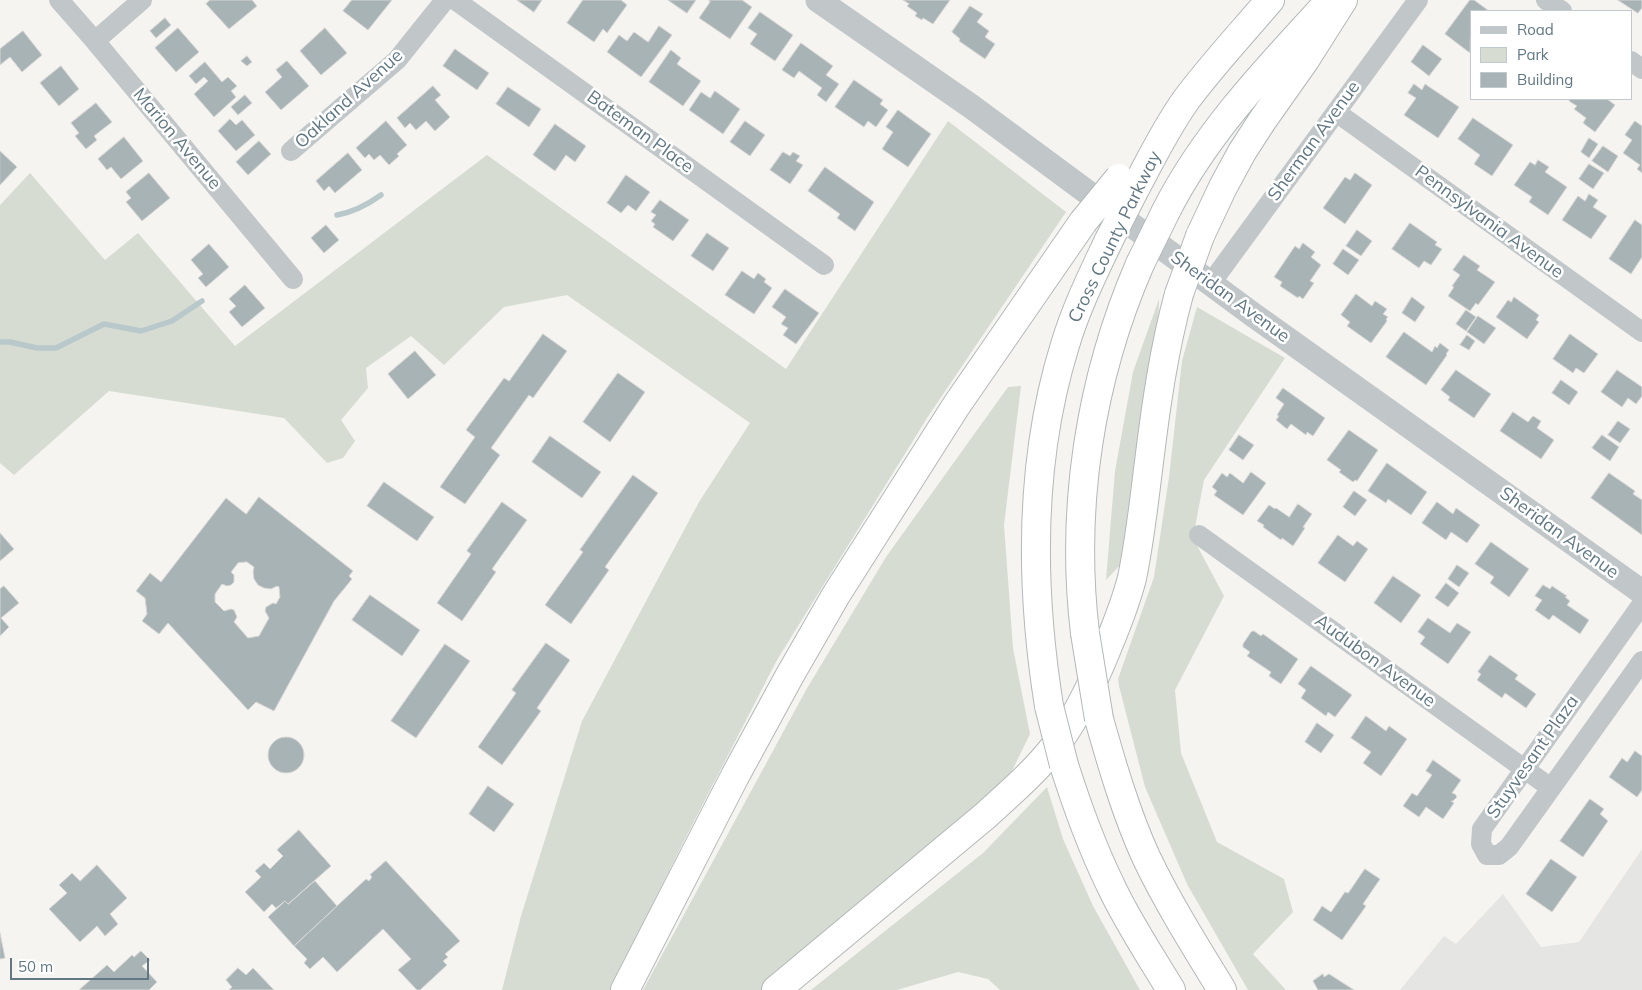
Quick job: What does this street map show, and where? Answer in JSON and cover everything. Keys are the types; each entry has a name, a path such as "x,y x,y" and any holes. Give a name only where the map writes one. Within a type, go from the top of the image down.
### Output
{"highway":[{"name":"Cross County Parkway","path":"1171,990 1135,931 1107,878 1082,818 1064,765 1049,706 1039,630 1036,569 1037,509 1041,465 1048,415 1063,352 1078,308 1109,240 1127,184 1194,89 1270,0"},
{"name":"Cross County Parkway","path":"1222,990 1174,912 1145,854 1118,783 1099,719 1085,633 1080,569 1081,500 1091,429 1106,364 1125,299 1166,211 1190,170 1234,109 1271,64 1331,0"},
{"path":"776,990 1007,796 1054,747 1079,709 1117,625 1132,578 1158,391 1169,333 1179,294 1200,236 1219,194 1242,152 1305,60 1343,0"},
{"path":"625,990 735,776 836,595 956,406 1083,222 1127,184"}],"street":[{"name":"Marion Avenue","path":"59,0 293,280"},
{"path":"95,41 142,0"},
{"name":"Oakland Avenue","path":"291,151 397,60 445,0"},
{"name":"Bateman Place","path":"455,0 824,265"},
{"name":"Sheridan Avenue","path":"818,0 972,107 1211,283 1642,592"},
{"name":"Sherman Avenue","path":"1211,283 1418,0"},
{"path":"1546,0 1561,10"},
{"name":"Pennsylvania Avenue","path":"1336,112 1642,332"},
{"name":"Audubon Avenue","path":"1199,535 1551,788"},
{"name":"Stuyvesant Plaza","path":"1642,604 1482,829 1481,844 1487,855 1499,855 1510,846 1642,661"}],"shaded area":[{"path":"1642,849 1642,990 1400,990 1444,936 1456,944 1503,894 1541,947 1579,942"}],"green space":[{"path":"948,121 1066,212 929,415 777,660 610,990 502,990 521,916 582,721 699,502 750,423 567,295 504,307 444,365 411,336 366,368 368,388 341,420 355,441 343,458 327,463 284,418 109,391 14,475 0,463 0,205 30,173 105,260 138,233 235,346 487,155 786,369"},
{"path":"1159,299 1158,332 1124,561 1106,580 1115,471 1133,372"},
{"path":"1197,307 1285,358 1204,480 1193,538 1224,596 1175,690 1181,753 1217,842 1284,879 1293,912 1253,954 1286,990 1248,990 1187,884 1145,787 1118,679 1154,577 1169,477 1182,361"},
{"path":"1021,386 1004,525 1013,648 1030,734 1007,781 765,990 643,990 806,690 886,557 1008,387"},
{"path":"1047,787 1063,839 1093,906 1140,990 1000,990 988,979 958,972 897,990 811,990 983,853"}],"building":[{"path":"210,0 252,0 257,6 229,29 206,4"},
{"path":"352,0 392,0 368,30 343,11"},
{"path":"517,0 542,0 534,12"},
{"path":"583,0 621,0 627,5 607,33 603,29 594,42 567,23"},
{"path":"668,0 696,0 687,13"},
{"path":"709,0 742,0 752,7 730,39 699,18 710,2"},
{"path":"903,0 950,0 933,24 915,16 917,13 907,6 909,4"},
{"path":"1470,0 1474,0 1488,10 1470,10 1470,53 1445,34"},
{"path":"1618,0 1642,0 1642,8 1638,13"},
{"path":"970,6 983,14 977,22 989,31 985,37 995,44 985,59 959,41 960,39 952,32"},
{"path":"760,12 793,35 775,61 750,44 757,34 748,28"},
{"path":"165,18 171,25 156,38 150,31"},
{"path":"659,26 672,35 641,77 607,52 619,35 627,41 634,32 648,42"},
{"path":"178,28 199,52 176,72 155,48"},
{"path":"325,28 347,53 321,75 300,51"},
{"path":"23,31 42,55 22,72 10,57 0,65 0,49"},
{"path":"801,43 833,66 826,75 839,84 826,102 817,95 822,88 799,71 794,78 782,70"},
{"path":"1423,45 1442,59 1429,76 1411,62"},
{"path":"455,49 489,73 477,90 443,66"},
{"path":"671,50 681,58 677,64 701,81 683,106 649,82"},
{"path":"247,56 252,62 247,66 241,61"},
{"path":"287,61 309,86 281,110 265,92 282,77 276,70"},
{"path":"205,62 222,82 228,77 237,86 231,91 236,97 214,117 194,94 208,81 204,77 196,84 189,76"},
{"path":"61,66 79,89 59,106 40,83"},
{"path":"854,80 883,100 880,104 888,110 876,127 868,121 864,127 835,107"},
{"path":"1414,84 1422,90 1425,84 1459,107 1438,138 1404,115 1416,98 1408,93"},
{"path":"433,86 441,95 435,100 450,117 435,131 426,121 416,130 410,123 405,128 397,118"},
{"path":"508,87 541,109 529,127 496,104"},
{"path":"715,91 740,109 723,134 689,110 701,92 710,98"},
{"path":"245,95 252,103 238,115 231,107"},
{"path":"1608,100 1615,105 1595,132 1583,123 1586,118 1574,109 1577,106 1569,101"},
{"path":"96,103 112,122 94,136 97,140 86,149 75,136 79,133 71,123"},
{"path":"898,110 931,134 908,167 882,149 893,132 886,127"},
{"path":"1473,118 1513,145 1492,176 1474,164 1480,155 1458,139"},
{"path":"230,119 236,125 242,120 255,135 236,151 218,131"},
{"path":"386,121 407,145 389,165 380,155 374,160 369,154 365,158 356,148"},
{"path":"745,121 765,135 750,156 730,142"},
{"path":"1635,121 1642,126 1642,173 1637,169 1640,165 1623,153 1632,140 1625,135"},
{"path":"555,124 586,146 575,162 566,155 555,171 533,155"},
{"path":"124,137 143,161 121,179 111,167 107,170 98,159"},
{"path":"1589,138 1598,144 1589,158 1581,152"},
{"path":"259,141 271,154 248,175 236,162"},
{"path":"1603,146 1618,156 1608,172 1592,161"},
{"path":"0,151 17,167 0,185"},
{"path":"783,152 790,156 793,152 800,156 796,161 803,165 790,184 770,170"},
{"path":"348,153 362,170 335,193 329,186 324,191 316,181"},
{"path":"1538,160 1549,167 1545,172 1567,187 1548,215 1529,202 1532,197 1514,185 1530,162 1535,165"},
{"path":"1589,164 1604,173 1593,189 1579,179"},
{"path":"825,167 874,202 855,231 837,218 840,214 808,191"},
{"path":"149,173 170,198 142,221 126,202 131,198 126,192"},
{"path":"1355,173 1372,185 1345,224 1323,208 1345,177 1350,180"},
{"path":"626,175 650,192 636,211 628,205 621,213 607,203"},
{"path":"1589,194 1598,200 1593,207 1607,216 1591,239 1562,220 1578,196 1585,201"},
{"path":"660,200 689,220 673,241 653,227 655,224 651,221 656,215 651,212"},
{"path":"1635,220 1642,225 1642,257 1631,274 1609,259"},
{"path":"1410,223 1437,242 1435,245 1442,249 1431,265 1424,261 1419,268 1392,249"},
{"path":"326,225 339,240 324,253 311,238"},
{"path":"1357,230 1372,241 1361,256 1346,246"},
{"path":"707,233 729,248 713,271 691,256"},
{"path":"1303,243 1315,252 1311,257 1321,265 1310,281 1314,283 1303,299 1299,296 1298,298 1280,286 1282,282 1274,277 1295,246 1299,249"},
{"path":"209,244 229,267 206,287 198,278 203,274 191,260"},
{"path":"1343,249 1359,260 1348,275 1333,264"},
{"path":"1464,255 1480,266 1477,270 1495,282 1478,305 1476,303 1470,311 1448,296 1460,275 1453,270"},
{"path":"742,271 754,279 758,273 766,279 764,282 772,288 754,314 725,295"},
{"path":"245,285 265,308 242,327 229,312 236,306 229,299"},
{"path":"785,289 819,313 796,344 783,335 788,328 781,324 786,317 772,307"},
{"path":"1356,294 1372,306 1375,301 1387,309 1383,314 1388,317 1387,321 1371,343 1347,326 1350,322 1341,315"},
{"path":"1412,297 1425,307 1415,322 1402,313"},
{"path":"1514,297 1539,315 1536,320 1539,322 1527,339 1496,317 1508,300 1511,302"},
{"path":"1466,310 1476,317 1466,331 1456,324"},
{"path":"1478,316 1496,328 1484,344 1467,332"},
{"path":"1404,332 1432,352 1435,346 1437,348 1440,343 1449,350 1426,385 1386,357"},
{"path":"543,334 567,351 533,398 529,395 491,448 500,455 465,504 440,487 475,437 466,430 504,378 509,381"},
{"path":"1570,334 1598,354 1584,373 1576,368 1573,373 1553,359"},
{"path":"1467,335 1475,341 1469,350 1460,345"},
{"path":"415,351 436,375 408,399 388,374"},
{"path":"1456,370 1491,394 1474,418 1448,400 1450,397 1441,390"},
{"path":"1617,370 1642,387 1642,396 1636,404 1628,398 1622,407 1601,392"},
{"path":"618,373 645,392 610,442 583,422"},
{"path":"1561,380 1578,392 1569,405 1552,393"},
{"path":"1283,388 1325,418 1313,436 1307,432 1306,435 1291,424 1287,429 1276,420 1284,404 1276,398"},
{"path":"1513,412 1528,422 1533,416 1541,421 1537,428 1554,440 1541,459 1500,431"},
{"path":"1618,421 1630,429 1620,443 1608,435"},
{"path":"1349,430 1378,450 1357,481 1353,482 1327,460"},
{"path":"1239,435 1254,445 1243,460 1229,450"},
{"path":"1602,435 1619,447 1610,461 1592,448"},
{"path":"550,436 601,472 582,498 532,462"},
{"path":"1387,463 1427,492 1411,515 1388,499 1386,503 1368,491"},
{"path":"1251,472 1266,483 1243,515 1214,495 1217,491 1212,487 1222,473 1227,477 1230,473 1243,483"},
{"path":"1609,473 1635,491 1633,494 1642,500 1642,535 1591,498"},
{"path":"633,475 658,493 605,567 609,570 571,624 545,605 583,552 580,550"},
{"path":"384,482 434,517 417,541 367,506"},
{"path":"1354,491 1367,500 1355,516 1343,507"},
{"path":"259,497 353,571 349,576 352,579 334,601 274,711 256,702 248,710 168,623 159,634 142,621 147,614 145,598 136,591 150,573 161,582 226,498 246,514","holes":["247,562 254,567 254,579 258,585 271,589 279,587 280,597 276,604 273,603 266,607 265,611 269,618 259,636 248,638 234,622 237,617 234,610 224,611 215,602 215,594 222,584 227,586 234,582 234,575 231,572 238,563"]},
{"path":"502,502 527,520 492,569 496,572 462,621 437,603 471,554 467,551"},
{"path":"1437,502 1453,514 1456,508 1480,525 1467,543 1451,532 1446,540 1422,523"},
{"path":"1298,504 1312,514 1293,546 1282,538 1281,540 1257,521 1269,505 1289,517"},
{"path":"0,533 14,549 0,561"},
{"path":"1338,535 1353,546 1357,541 1368,549 1345,582 1318,563"},
{"path":"1491,542 1529,569 1509,597 1490,583 1494,577 1475,564"},
{"path":"1457,565 1469,573 1459,587 1448,579"},
{"path":"1393,576 1421,595 1401,623 1374,603"},
{"path":"1446,583 1459,593 1448,607 1435,598"},
{"path":"1543,585 1550,589 1552,586 1567,596 1565,597 1570,601 1567,605 1589,620 1580,634 1553,615 1549,620 1535,610 1542,600 1535,596"},
{"path":"4,586 19,603 1,618 9,627 0,636 0,589"},
{"path":"370,595 420,630 402,656 352,620"},
{"path":"1428,618 1450,633 1457,623 1471,632 1448,664 1420,644 1425,637 1418,632"},
{"path":"1254,631 1261,636 1263,634 1298,659 1281,684 1269,676 1271,672 1247,656 1250,652 1243,647 1243,644 1251,632"},
{"path":"546,643 570,660 537,708 541,711 502,765 478,747 516,693 512,690"},
{"path":"445,644 470,661 416,738 391,721"},
{"path":"1490,655 1518,675 1515,679 1536,694 1526,708 1505,693 1502,698 1477,680 1481,674 1478,672"},
{"path":"1311,666 1352,695 1335,717 1328,712 1326,716 1301,698 1306,690 1298,684"},
{"path":"1366,716 1386,731 1389,726 1407,739 1381,776 1363,763 1371,752 1351,738"},
{"path":"1317,723 1334,735 1321,753 1305,742"},
{"path":"286,737 293,738 299,742 303,748 303,762 299,768 293,772 286,773 279,772 273,768 269,762 268,755 269,748 273,742 279,738"},
{"path":"1635,751 1642,756 1642,790 1637,797 1609,777 1622,758 1627,762"},
{"path":"1433,760 1461,780 1452,793 1457,797 1451,801 1454,803 1443,819 1426,807 1419,817 1403,806 1412,793 1417,796 1432,775 1426,771"},
{"path":"488,786 514,804 494,832 469,814"},
{"path":"1590,799 1604,809 1600,814 1608,821 1583,857 1560,841"},
{"path":"299,830 331,866 288,904 285,901 276,908 272,904 264,912 245,892 261,877 255,871 264,863 270,869 283,856 277,850"},
{"path":"1551,859 1577,877 1552,912 1526,894"},
{"path":"386,861 460,941 445,954 448,957 443,961 447,965 420,990 417,990 398,970 411,959 383,929 337,972 323,957 310,969 304,963 307,959 294,946 366,879 369,881 372,877 370,875"},
{"path":"97,865 127,898 110,914 118,924 105,936 97,926 80,942 49,909 67,893 59,885 72,873 80,881"},
{"path":"1365,869 1380,879 1363,904 1366,906 1342,940 1313,920 1322,906 1331,912 1345,892 1348,893"},
{"path":"315,881 337,906 294,946 268,917 285,901 288,904"},
{"path":"0,933 5,958 0,959"},
{"path":"141,951 150,960 142,966 157,982 149,990 79,990 107,965 114,972 132,955 134,957"},
{"path":"238,968 246,975 253,968 274,990 229,990 232,987 226,980"},
{"path":"1323,974 1324,977 1329,974 1354,990 1318,990 1313,981"}],"waterway":[{"path":"337,215 360,208 381,195"},
{"path":"0,342 10,342 37,348 56,348 104,324 141,331 172,321 202,301"}]}
